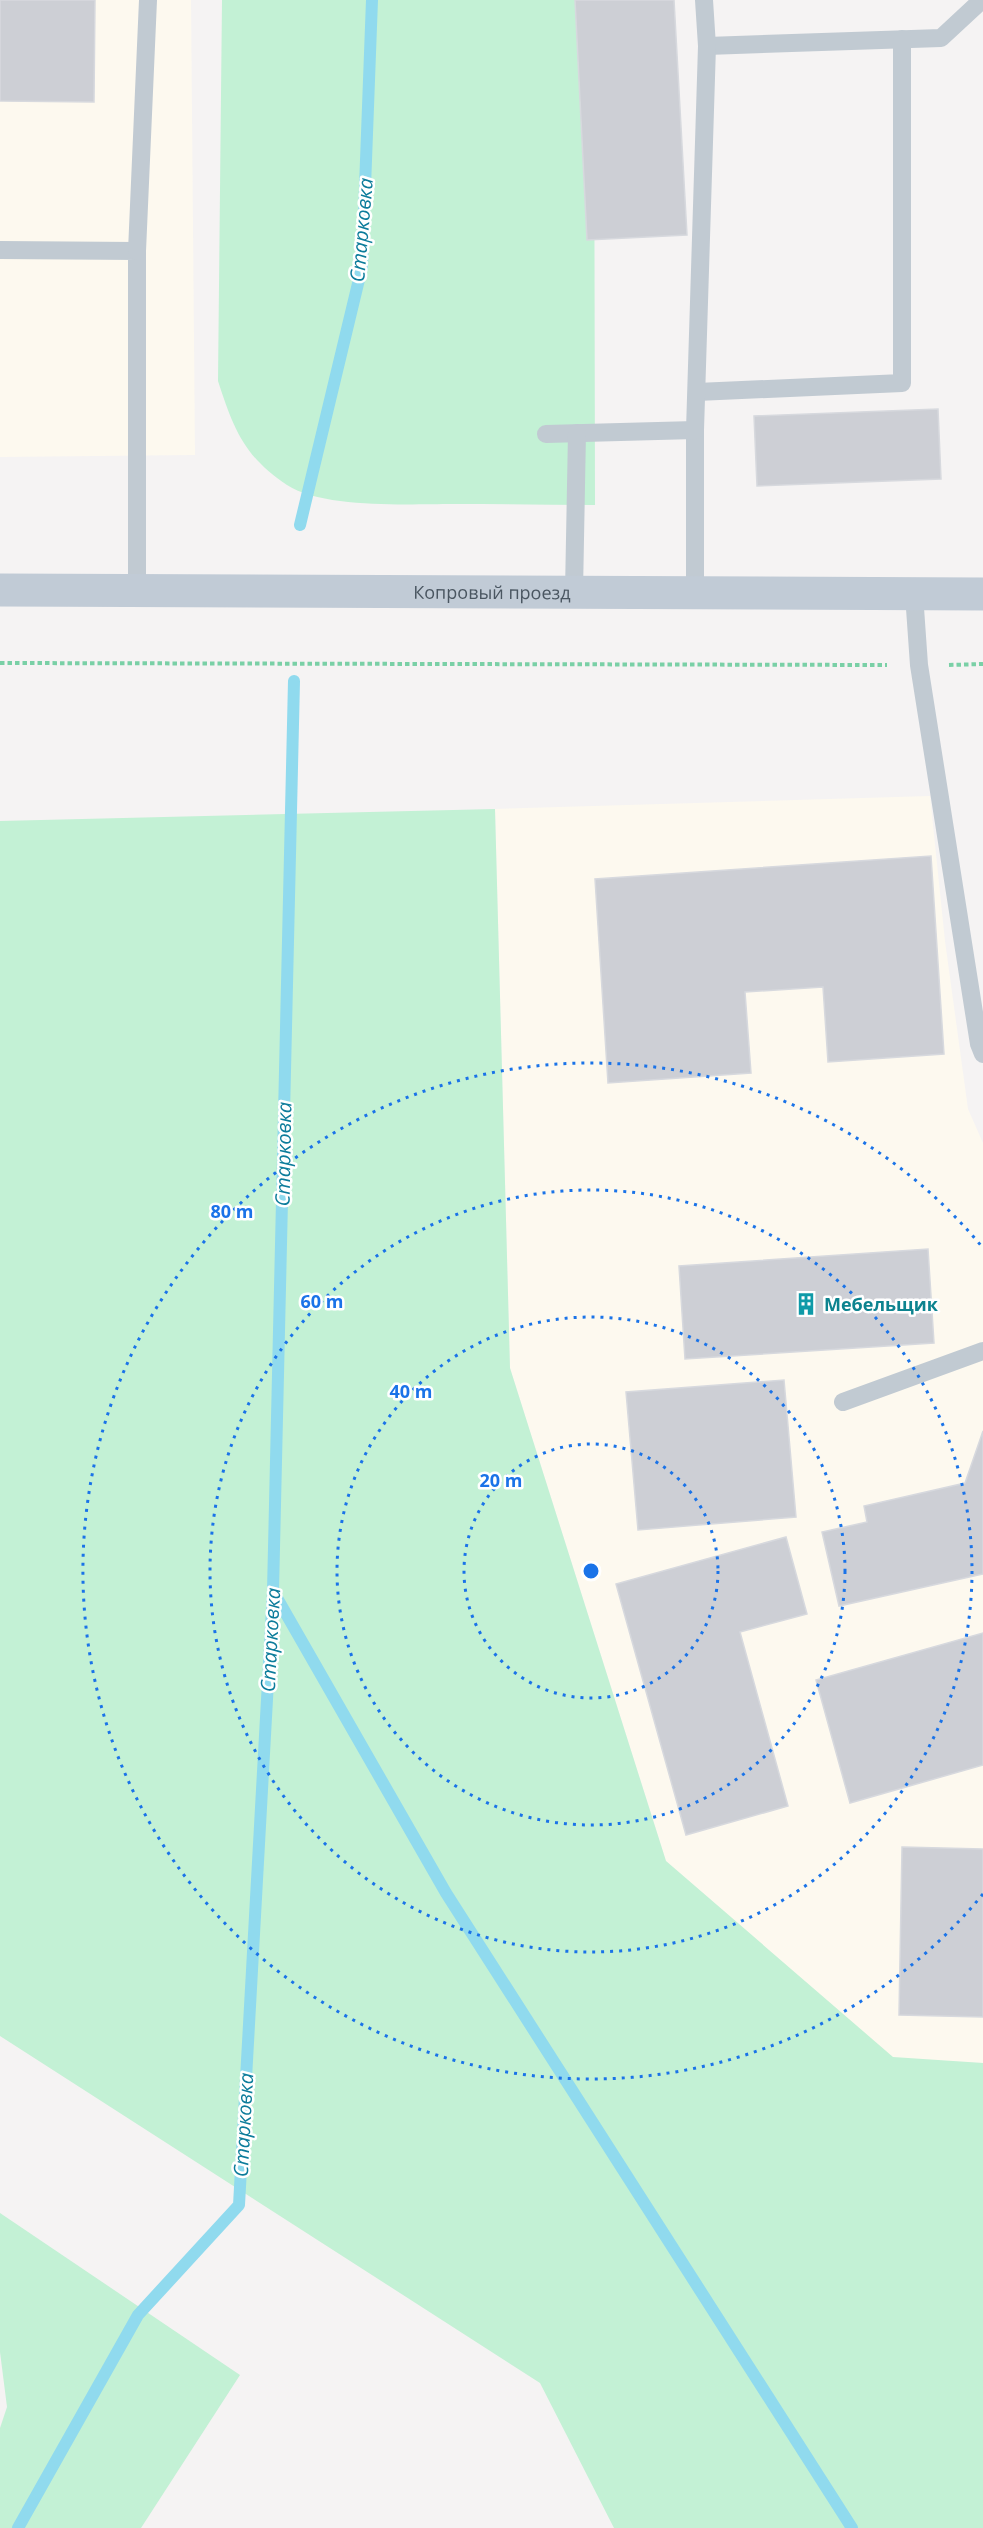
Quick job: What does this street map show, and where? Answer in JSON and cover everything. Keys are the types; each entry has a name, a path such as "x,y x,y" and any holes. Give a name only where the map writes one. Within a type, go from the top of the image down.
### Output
{"main road":[{"name":"Копровый проезд","path":"0,590 983,594"}],"lane":[{"path":"137,590 137,251 148,0"},
{"path":"695,593 695,430 707,46 704,0"},
{"path":"707,46 941,38 982,0"},
{"path":"697,392 902,383 902,39"},
{"path":"0,250 137,251"},
{"path":"546,434 695,430"},
{"path":"574,592 577,433"},
{"path":"914,594 919,665 979,1044 983,1054"},
{"path":"843,1402 983,1351"}],"path":[{"path":"0,663 983,664"}],"shaded area":[{"path":"0,0 191,0 195,455 0,457"},
{"path":"930,796 945,941 968,1109 983,1143 983,2063 893,2058 666,1861 510,1368 495,809"}],"green space":[{"path":"222,0 594,0 595,505 344,502 303,493 287,485 250,452 235,427 218,381"},
{"path":"495,809 510,1368 666,1861 893,2057 983,2063 983,2528 614,2528 540,2383 0,2036 0,821"},
{"path":"0,2213 240,2375 141,2528 0,2528 0,2428 7,2407 0,2352"}],"building":[{"path":"0,0 95,0 94,102 0,101"},
{"path":"575,0 674,0 687,235 587,240"},
{"path":"938,409 941,479 757,486 754,416"},
{"path":"931,856 944,1054 828,1062 823,987 745,992 751,1073 608,1083 595,879"},
{"name":"Мебельщик","path":"928,1249 934,1343 685,1359 679,1266"},
{"path":"784,1380 796,1517 638,1530 626,1392"},
{"path":"983,1431 983,1574 839,1606 822,1532 867,1522 864,1506 965,1483"},
{"path":"786,1537 807,1614 740,1632 788,1806 686,1835 616,1584"},
{"path":"983,1633 983,1765 850,1803 816,1680"},
{"path":"902,1847 983,1849 983,2017 899,2015"}],"waterway":[{"name":"Старковка","path":"300,525 362,267 372,0"},
{"name":"Старковка","path":"18,2528 138,2315 239,2205 273,1591 294,681"},
{"path":"273,1591 446,1893 852,2528"}],"place":[{"name":"Мебельщик","path":"806,1304"}]}
